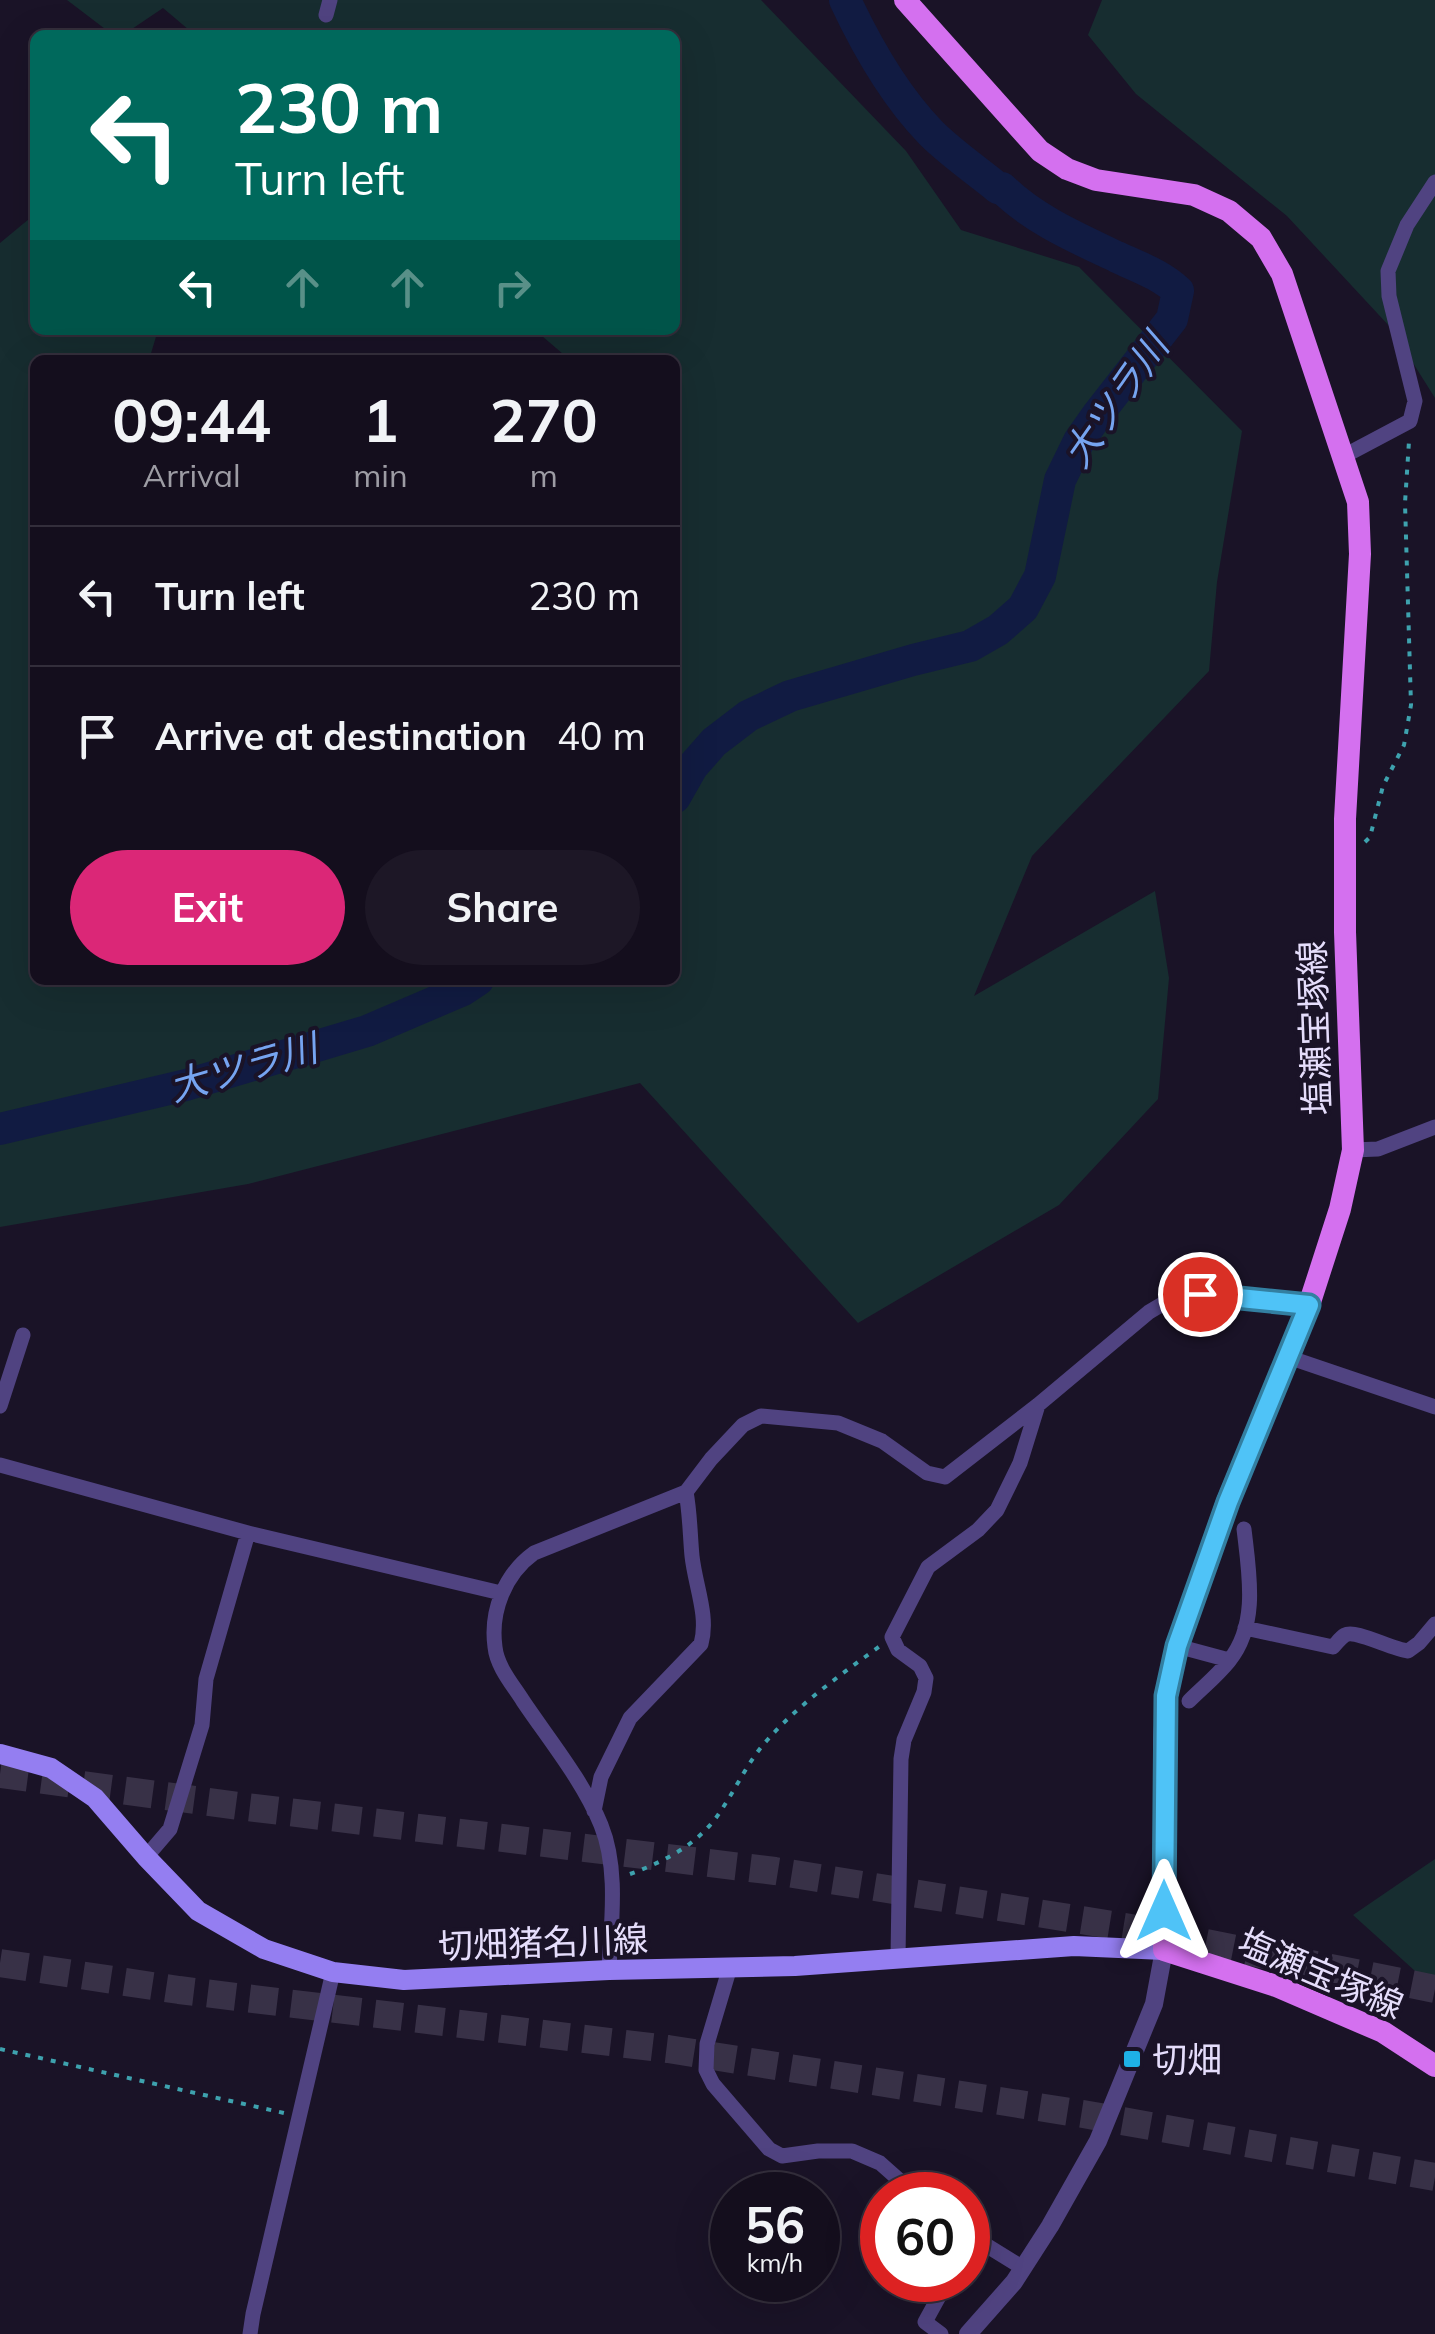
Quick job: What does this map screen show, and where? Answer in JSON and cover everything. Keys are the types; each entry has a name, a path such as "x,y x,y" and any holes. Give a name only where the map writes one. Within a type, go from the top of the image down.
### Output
{"main road":[{"name":"塩瀬宝塚線","path":"904,0 1040,151 1096,180 1194,195 1228,211 1261,238 1282,274 1358,502 1360,554 1345,819 1353,1150 1340,1209 1309,1305 1228,1502 1177,1646 1166,1696 1164,1950 1276,1986 1383,2032 1435,2066"},
{"name":"切畑猪名川線","path":"0,1754 52,1768 95,1798 198,1911 264,1949 334,1972 404,1980 795,1966 1074,1946 1164,1950"}],"street":[{"path":"1344,456 1410,422 1416,401 1389,296 1388,271 1407,225 1435,182"},
{"path":"1353,1150 1378,1148 1435,1127"},
{"path":"609,1970 612,1880 602,1827 505,1674 495,1649 501,1594 518,1564 534,1553 686,1492 743,1425 761,1416 838,1423 882,1441 927,1473 945,1477 1149,1312 1171,1299 1200,1294 1309,1305"},
{"path":"0,1406 23,1335"},
{"path":"1288,1357 1435,1408"},
{"path":"898,1958 902,1759 904,1740 926,1678 920,1666 898,1650 892,1637 928,1568 978,1530 997,1510 1020,1464 1038,1404"},
{"path":"0,1465 248,1533 501,1594"},
{"path":"594,1811 601,1777 630,1718 701,1644 705,1630 686,1492"},
{"path":"1189,1701 1230,1660 1242,1639 1252,1590 1244,1530"},
{"path":"146,1857 170,1829 202,1725 206,1679 248,1533"},
{"path":"1244,1628 1333,1648 1345,1635 1354,1633 1408,1651 1435,1624"},
{"path":"1177,1646 1230,1660"},
{"path":"968,2334 1024,2268 1098,2141 1154,2004 1164,1950"},
{"path":"730,1967 707,2044 706,2070 713,2084 769,2149 782,2156 852,2150 890,2172"},
{"path":"250,2334 334,1972"},
{"path":"990,2249 1024,2268"},
{"path":"936,2302 925,2322 942,2334"}],"path":[{"path":"1345,858 1370,837 1383,786 1404,745 1411,705 1405,503 1410,422"},
{"path":"612,1880 658,1863 693,1842 720,1813 763,1745 795,1712 892,1637"},
{"path":"0,2049 298,2116"}],"green space":[{"path":"67,0 761,0 906,151 961,230 1079,267 1242,431 1217,582 1209,671 1032,856 974,996 1155,891 1169,978 1158,1099 1059,1205 858,1323 640,1083 248,1184 0,1227 0,243 30,218 30,335 156,335 150,355 30,355 30,985 680,985 680,355 564,355 541,335 680,335 680,30 189,30 163,8 130,30 106,30"},
{"path":"1102,0 1435,0 1435,398 1391,328 1287,216 1136,94 1088,35"},
{"path":"1435,1859 1435,1989 1353,1915"}],"waterway":[{"name":"大ツラ川","path":"680,788 714,742 748,716 790,696 970,646 998,630 1023,608 1040,576 1060,480 1079,441 1172,319 1178,291 1156,275 1041,218 947,148 893,87 845,0"},
{"name":"大ツラ川","path":"0,1129 186,1085 367,1031 470,985"}],"tunnel":[{"path":"0,1774 775,1871 1131,1928 1435,1989"},
{"path":"0,1963 179,1990 668,2049 1083,2114 1435,2177"}],"place":[{"name":"切畑","path":"1132,2059"}],"route":[{"path":"1164,1911 1166,1696 1177,1646 1228,1502 1309,1305 1200,1294"}]}
